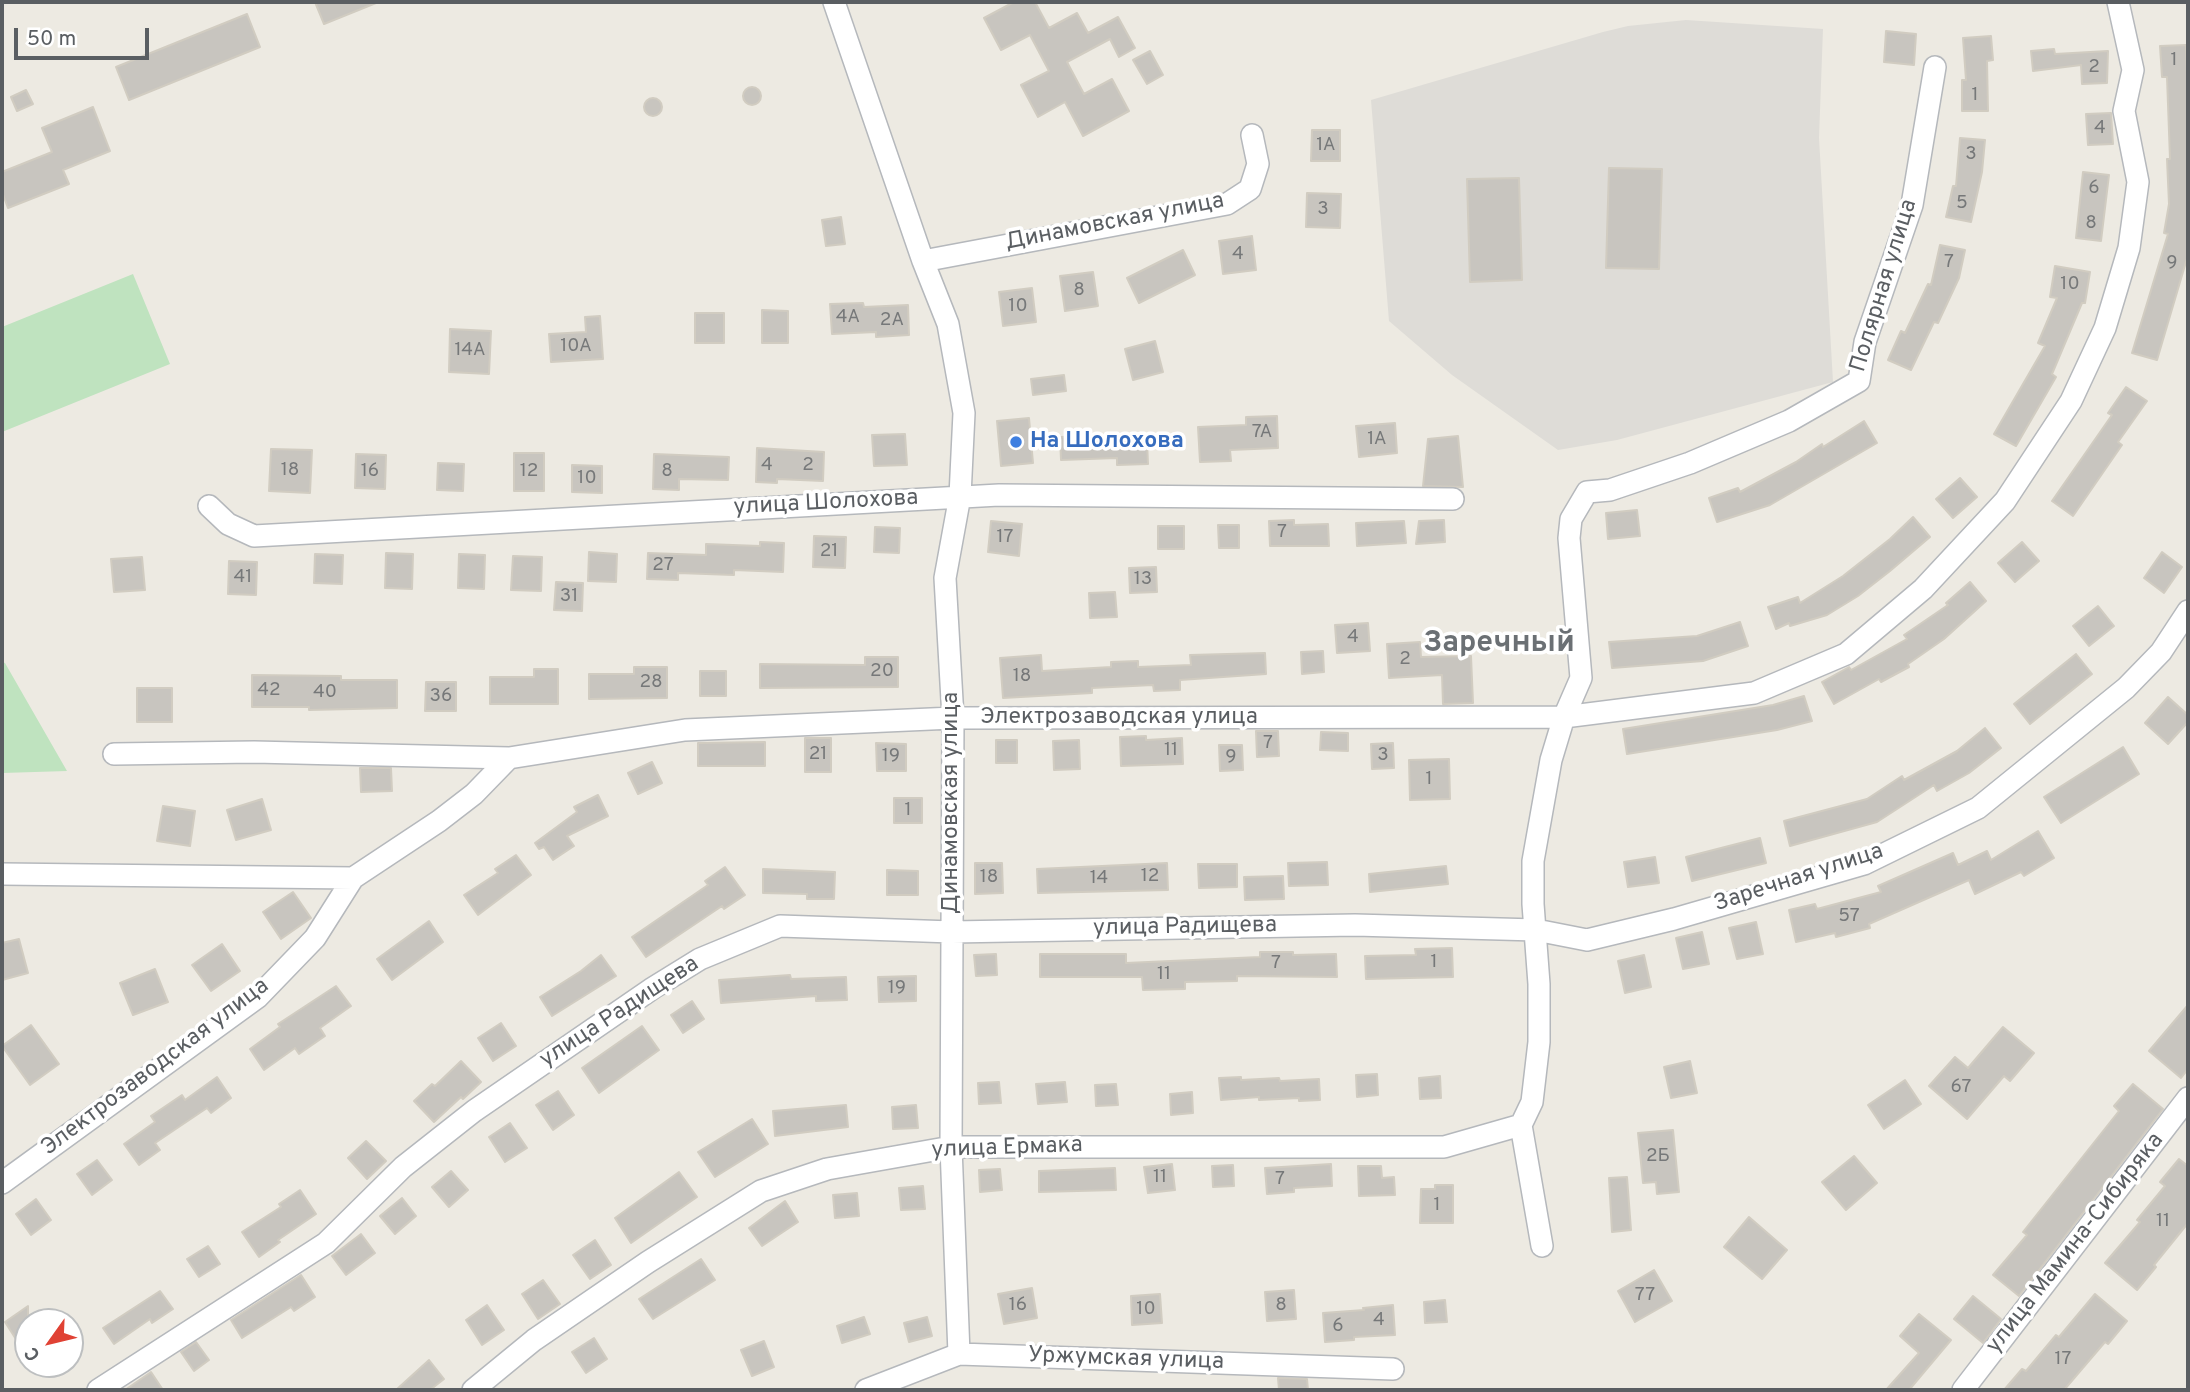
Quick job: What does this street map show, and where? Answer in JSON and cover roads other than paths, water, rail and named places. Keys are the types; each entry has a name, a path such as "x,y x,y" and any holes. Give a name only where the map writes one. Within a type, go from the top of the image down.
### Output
{"street":[{"name":"Динамовская улица","path":"834,2 923,261 948,324 964,413 960,496 945,578 953,718 951,1147 959,1354"},
{"name":"Электрозаводская улица","path":"114,754 254,752 509,758 685,730 953,718 1564,717 1754,693 1846,654 1923,589 2005,501 2071,401 2105,328 2129,248 2138,182 2124,111 2133,70 2119,2"},
{"name":"Полярная улица","path":"1564,717 1581,678 1569,538 1571,519 1587,492 1610,491 1690,463 1789,421 1859,381 1865,342 1912,205 1935,67"},
{"name":"Динамовская улица","path":"923,261 1227,204 1250,189 1258,164 1252,135"},
{"name":"улица Шолохова","path":"209,506 228,524 254,536 960,496 1453,499"},
{"name":"Заречная улица","path":"1536,930 1587,940 1674,919 1864,864 1978,808 2126,688 2161,652 2188,611"},
{"path":"1542,1246 1521,1125 1532,1102 1539,1042 1533,861 1551,760 1564,717"},
{"name":"Электрозаводская улица","path":"2,1184 258,997 315,939 353,878 439,821 474,794 509,758"},
{"path":"2,874 353,878"},
{"name":"улица Радищева","path":"98,1390 326,1244 403,1167 474,1111 653,988 700,959 780,926 952,932 1356,925 1536,930"},
{"name":"улица Мамина-Сибиряка","path":"1963,1390 2184,1112"},
{"name":"улица Ермака","path":"473,1390 545,1332 648,1262 761,1191 827,1169 951,1147 1444,1147 1521,1125"},
{"name":"Уржумская улица","path":"866,1390 959,1354 1393,1369"}],"place":[{"name":"На Шолохова","path":"1016,442"}],"district":[{"name":"Заречный","path":"1499,645"}]}
